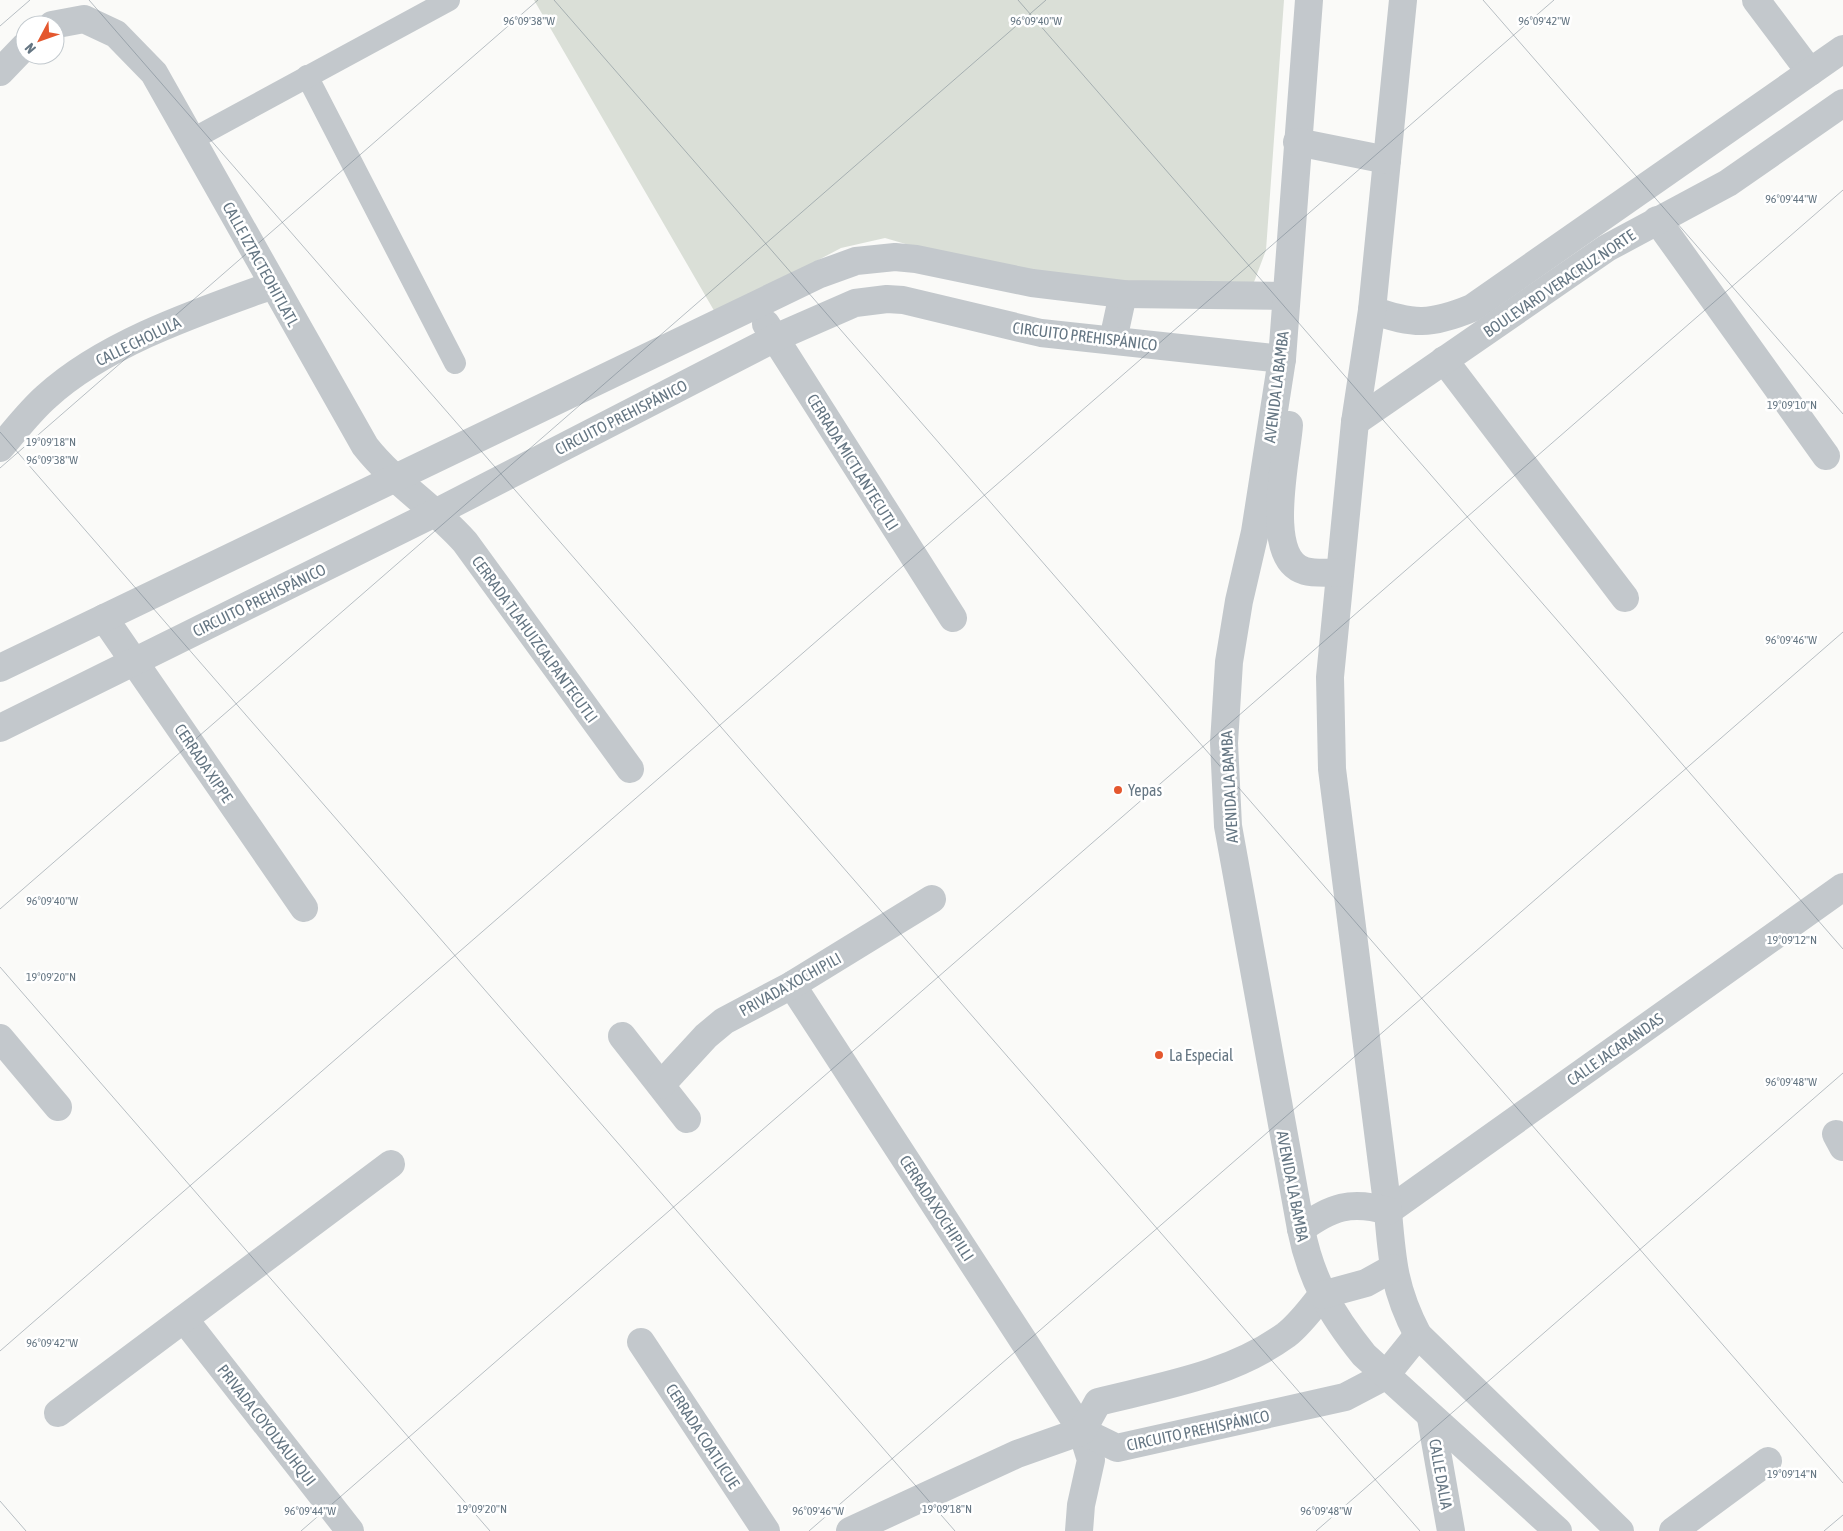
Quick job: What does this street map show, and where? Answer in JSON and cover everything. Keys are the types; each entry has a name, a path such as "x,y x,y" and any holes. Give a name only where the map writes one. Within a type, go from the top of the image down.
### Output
{"street":[{"name":"AVENIDA LA BAMBA","path":"1309,0 1285,296 1282,359 1255,532 1239,601 1228,662 1224,743 1228,826 1301,1229 1312,1274 1322,1295 1343,1329 1385,1376 1558,1531"},
{"path":"1403,0 1372,310 1355,422 1330,677 1332,769 1388,1211 1392,1268 1400,1298 1418,1335 1620,1531"},
{"path":"1756,0 1810,72"},
{"name":"CALLE IZTACTEOHITLATL","path":"65,23 84,20 116,34 138,54 154,73 365,446 396,479 437,512"},
{"name":"BOULEVARD VERACRUZ NORTE","path":"1372,310 1402,320 1428,322 1444,320 1472,308 1843,49"},
{"path":"0,72 15,56"},
{"name":"BOULEVARD VERACRUZ NORTE","path":"1355,422 1607,248 1728,183 1843,103"},
{"path":"1298,142 1387,160"},
{"path":"1657,220 1826,456"},
{"path":"0,668 839,266 874,258 895,257 916,259 1032,283 1123,294 1285,296"},
{"name":"CALLE CHOLULA","path":"0,448 46,397 91,364 131,342 220,304 273,285"},
{"path":"1113,340 1123,294"},
{"name":"CIRCUITO PREHISPÁNICO","path":"0,728 437,512 775,338 855,304 887,299 903,300 1020,330 1282,359"},
{"name":"CERRADA MICTLANTECUTLI","path":"754,306 953,618"},
{"path":"1282,359 1288,365 1292,378 1278,525 1282,545 1295,566 1305,571 1340,573"},
{"path":"1444,360 1625,598"},
{"name":"CERRADA TLAHUIZCALPANTECUTLI","path":"437,512 456,531 482,564 630,769"},
{"name":"CERRADA XIPPE","path":"104,618 304,908"},
{"name":"CALLE JACARANDAS","path":"1388,1211 1843,887"},
{"name":"PRIVADA XOCHIPILI","path":"661,1085 706,1036 724,1021 792,985 932,899"},
{"name":"CERRADA XOCHIPILLI","path":"792,985 1082,1431"},
{"path":"622,1036 687,1119"},
{"path":"0,1038 58,1107"},
{"path":"58,1413 391,1164"},
{"path":"1301,1229 1318,1216 1338,1208 1368,1205 1388,1211"},
{"path":"850,1531 1017,1454 1082,1431 1098,1402 1198,1377 1250,1356 1286,1334 1300,1322 1322,1295 1366,1283 1392,1268"},
{"name":"PRIVADA COYOLXAUHQUI","path":"184,1319 350,1531"},
{"path":"1385,1376 1418,1335"},
{"name":"CERRADA COATLICUE","path":"641,1342 766,1531"},
{"name":"CIRCUITO PREHISPÁNICO","path":"1082,1431 1117,1448 1331,1401 1345,1397 1385,1376"},
{"name":"CALLE DALIA","path":"1431,1418 1451,1531"},
{"path":"1079,1531 1081,1505 1091,1460 1082,1431"},
{"path":"1673,1531 1768,1461"}],"lane":[{"path":"191,140 449,0"},
{"path":"307,76 455,363"}],"shaded area":[{"path":"534,0 1284,0 1266,250 1254,282 1212,296 1006,273 885,238 841,248 716,314"}],"place":[{"name":"Yepas","path":"1118,790"},
{"name":"La Especial","path":"1159,1055"}]}
